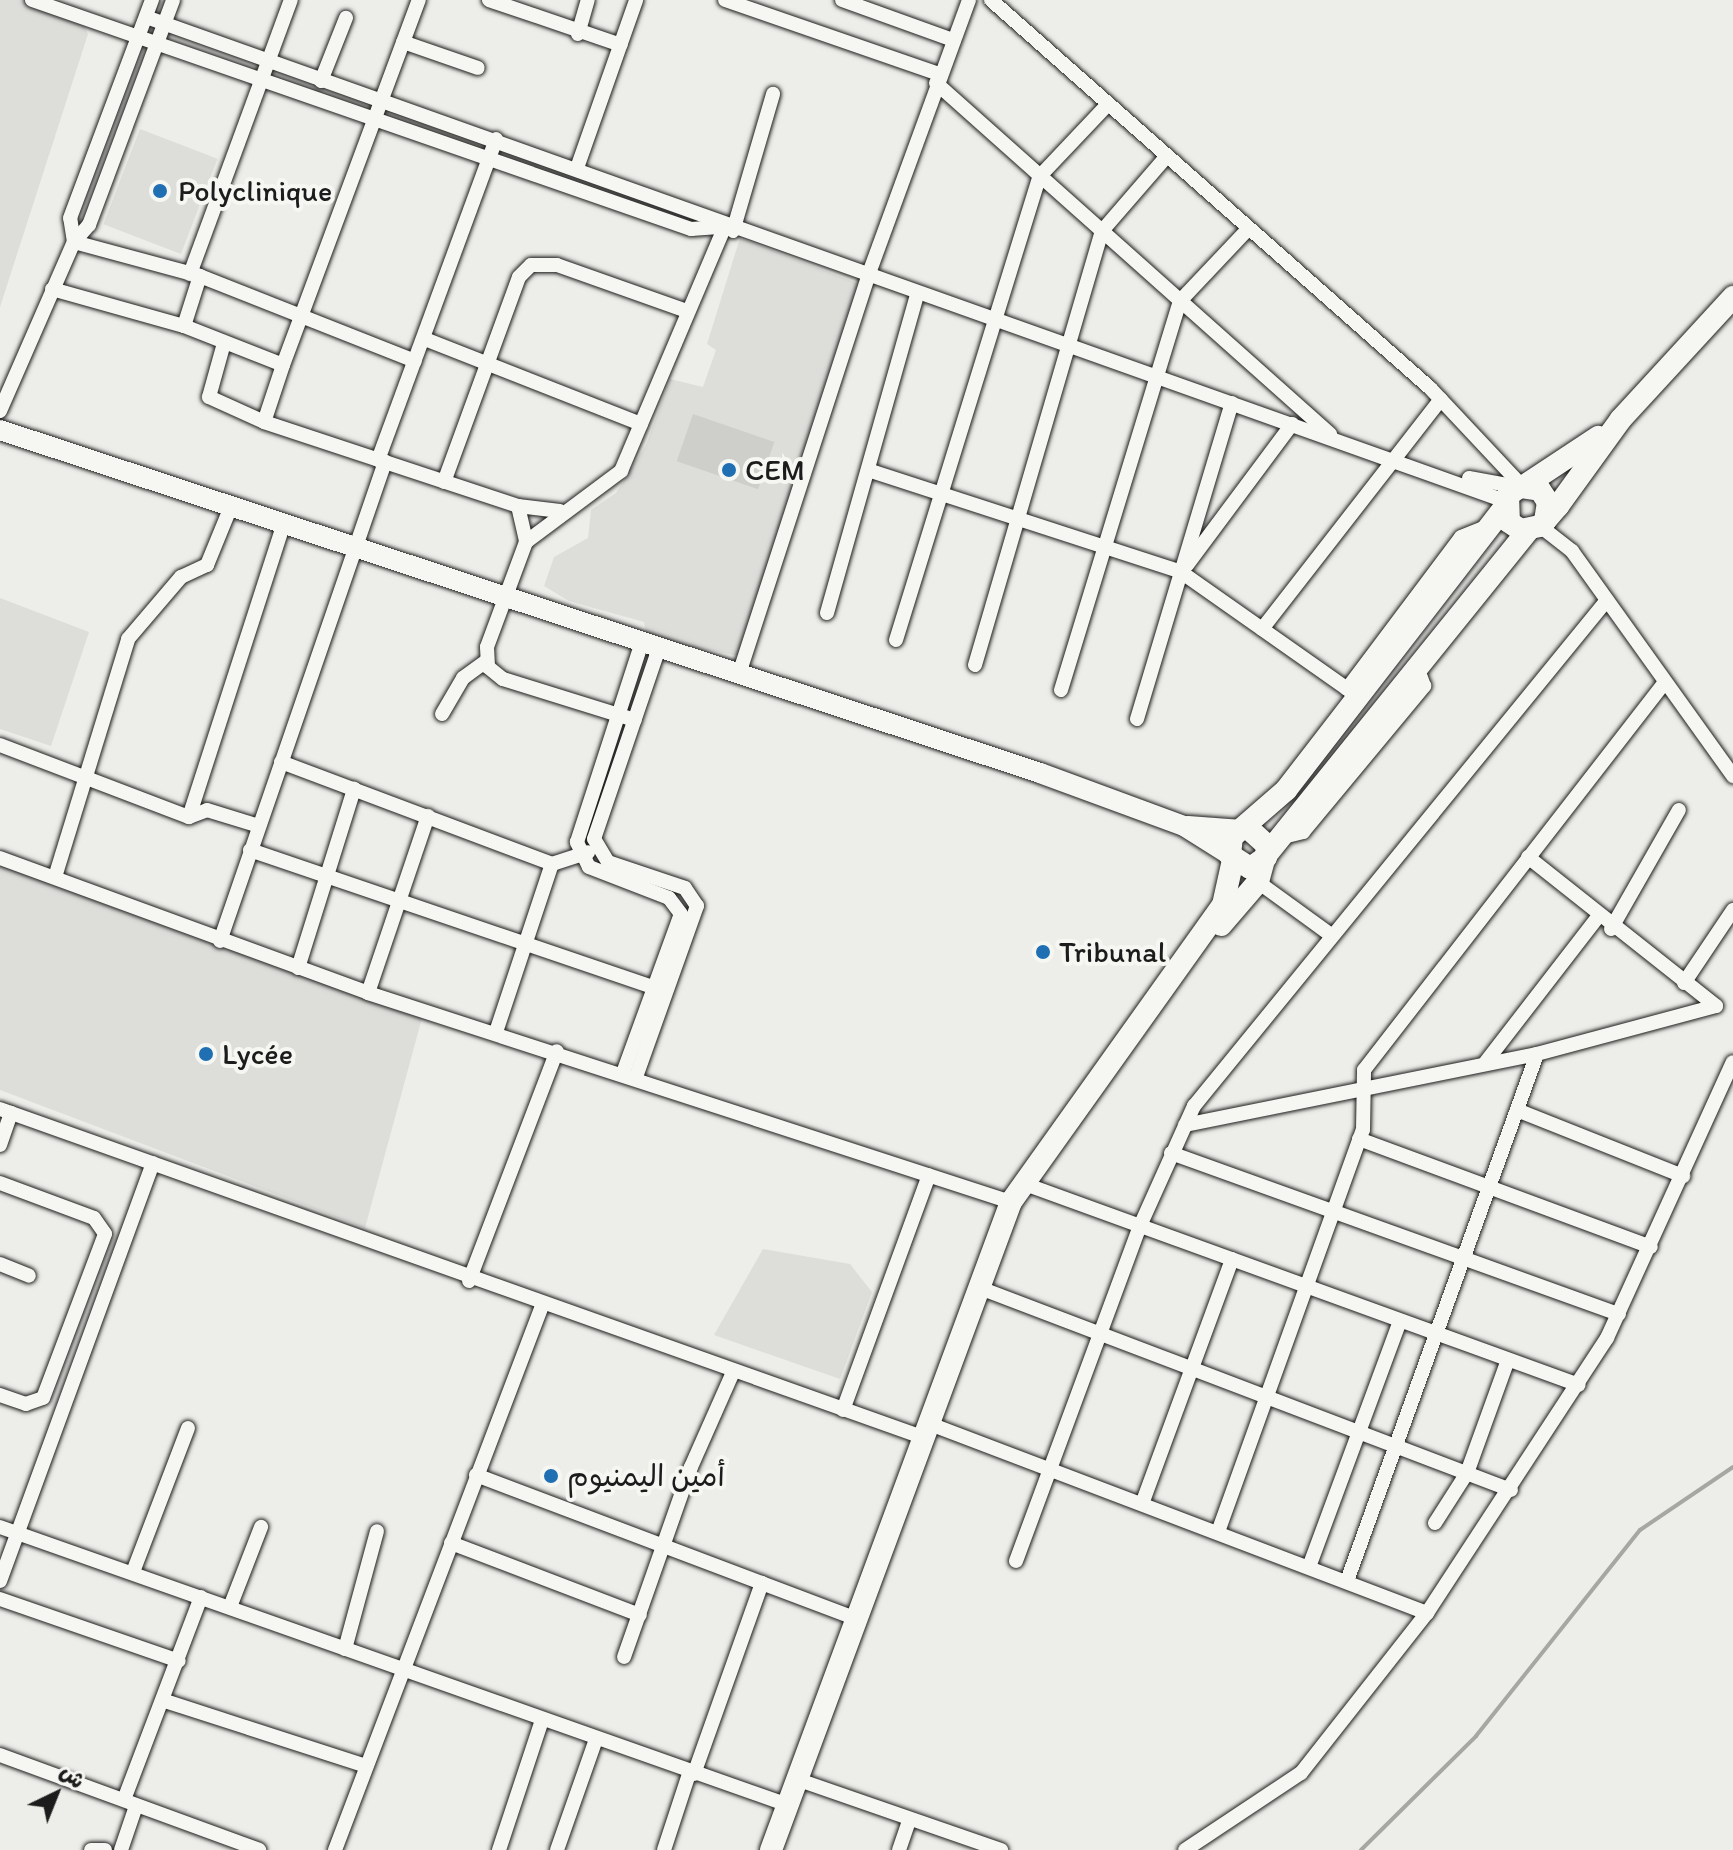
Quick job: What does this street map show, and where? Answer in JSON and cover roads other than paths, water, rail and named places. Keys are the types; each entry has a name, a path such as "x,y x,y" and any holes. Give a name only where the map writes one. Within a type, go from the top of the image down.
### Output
{"main road":[{"path":"0,430 232,504 354,548 739,674 1184,826 1250,868 1283,837 1416,664 1538,526 1621,419 1733,297"},
{"path":"771,1850 1016,1193 1189,956 1230,892 1232,837 1245,829 1512,499 1621,419"},
{"path":"1512,499 1545,495 1538,526"},
{"path":"1512,499 1514,527 1538,526"},
{"path":"1184,826 1245,829 1265,838 1265,857 1258,882 1189,956"}],"street":[{"path":"32,0 691,229 725,229 868,276 1512,499"},
{"path":"74,242 70,218 152,0"},
{"path":"0,411 74,242 89,225 173,0"},
{"path":"184,326 195,275 291,0"},
{"path":"264,422 419,0"},
{"path":"489,0 578,34 621,45"},
{"path":"578,34 588,0"},
{"path":"577,168 636,0"},
{"path":"725,0 938,79 1040,176 1336,439"},
{"path":"842,0 953,40"},
{"path":"739,674 868,276 969,0"},
{"path":"991,0 1441,399 1512,499"},
{"path":"146,17 321,81 703,212 725,229"},
{"path":"321,81 346,18"},
{"path":"403,42 478,68"},
{"path":"442,714 463,678 486,661 526,542 560,511 608,487 641,424 687,311 725,229 773,94"},
{"path":"896,640 1040,176 1108,104"},
{"path":"220,941 415,361 496,139"},
{"path":"975,665 1102,231 1167,156"},
{"path":"1061,690 1180,301 1249,228"},
{"path":"74,242 195,275 304,314 415,361"},
{"path":"444,482 519,277 539,263 687,311"},
{"path":"52,289 184,326 283,365"},
{"path":"827,613 917,294"},
{"path":"425,339 486,366 641,424"},
{"path":"224,343 209,397 264,422 444,482 518,506 560,511"},
{"path":"1262,629 1390,456 1441,399"},
{"path":"1137,719 1232,403"},
{"path":"1181,572 1292,424"},
{"path":"868,470 1018,515 1181,572 1353,693"},
{"path":"55,877 128,639 181,577 207,565 232,504"},
{"path":"518,506 526,542"},
{"path":"189,817 284,523"},
{"path":"1538,526 1572,551 1663,685 1733,776"},
{"path":"1016,1561 1140,1226 1185,1125 1331,935 1607,600"},
{"path":"281,762 552,864 580,856 596,849 635,720 650,645"},
{"path":"630,1075 655,988 681,921 679,908 594,870 580,856 579,830 617,715 650,645"},
{"path":"486,661 497,677 635,720"},
{"path":"1218,1532 1359,1139 1367,1091 1364,1070 1663,685"},
{"path":"0,745 189,817 207,810 259,826"},
{"path":"298,968 354,789"},
{"path":"1611,929 1679,810"},
{"path":"368,993 428,816"},
{"path":"596,849 608,862 685,888 697,906 630,1075"},
{"path":"250,850 655,988"},
{"path":"1185,1125 1367,1091 1537,1054 1716,1006 1597,918 1528,857"},
{"path":"0,858 368,993 557,1051 929,1175 1016,1193 1140,1226 1579,1385"},
{"path":"496,1032 552,864"},
{"path":"1258,882 1331,935"},
{"path":"1684,983 1733,910"},
{"path":"1485,1063 1597,918"},
{"path":"469,1281 557,1051"},
{"path":"1347,1581 1537,1054"},
{"path":"1185,1850 1301,1773 1427,1613 1579,1385 1619,1314 1733,1062"},
{"path":"1517,1110 1683,1176"},
{"path":"0,1145 6,1111 469,1281 843,1410 928,1431 1050,1469 1427,1613"},
{"path":"1359,1139 1651,1247"},
{"path":"1171,1153 1619,1314"},
{"path":"0,1581 153,1163"},
{"path":"843,1410 929,1175"},
{"path":"0,1183 94,1218 105,1234 43,1398 26,1404 0,1395"},
{"path":"1142,1504 1232,1259"},
{"path":"0,1264 29,1276"},
{"path":"980,1288 1511,1490"},
{"path":"335,1850 400,1667 542,1306"},
{"path":"1309,1567 1356,1431 1400,1321"},
{"path":"1435,1523 1467,1473 1508,1360"},
{"path":"624,1657 733,1372"},
{"path":"133,1572 188,1428"},
{"path":"476,1475 858,1619"},
{"path":"0,1527 788,1805"},
{"path":"230,1607 261,1527"},
{"path":"345,1649 377,1531"},
{"path":"451,1543 640,1615"},
{"path":"664,1850 762,1583"},
{"path":"121,1850 130,1802 201,1597"},
{"path":"0,1599 179,1661"},
{"path":"165,1701 366,1766"},
{"path":"499,1850 542,1720"},
{"path":"557,1850 596,1739"},
{"path":"0,1755 259,1850"},
{"path":"799,1780 908,1824 1001,1850"},
{"path":"899,1850 908,1824"},
{"path":"91,1850 105,1850"}],"waterway":[{"path":"1361,1850 1476,1736 1640,1530 1733,1467"}],"place":[{"name":"Polyclinique","path":"160,191"},
{"name":"CEM","path":"729,470"},
{"name":"Tribunal","path":"1043,952"},
{"name":"Lycée","path":"206,1054"},
{"name":"أمين اليمنيوم","path":"551,1476"}]}
